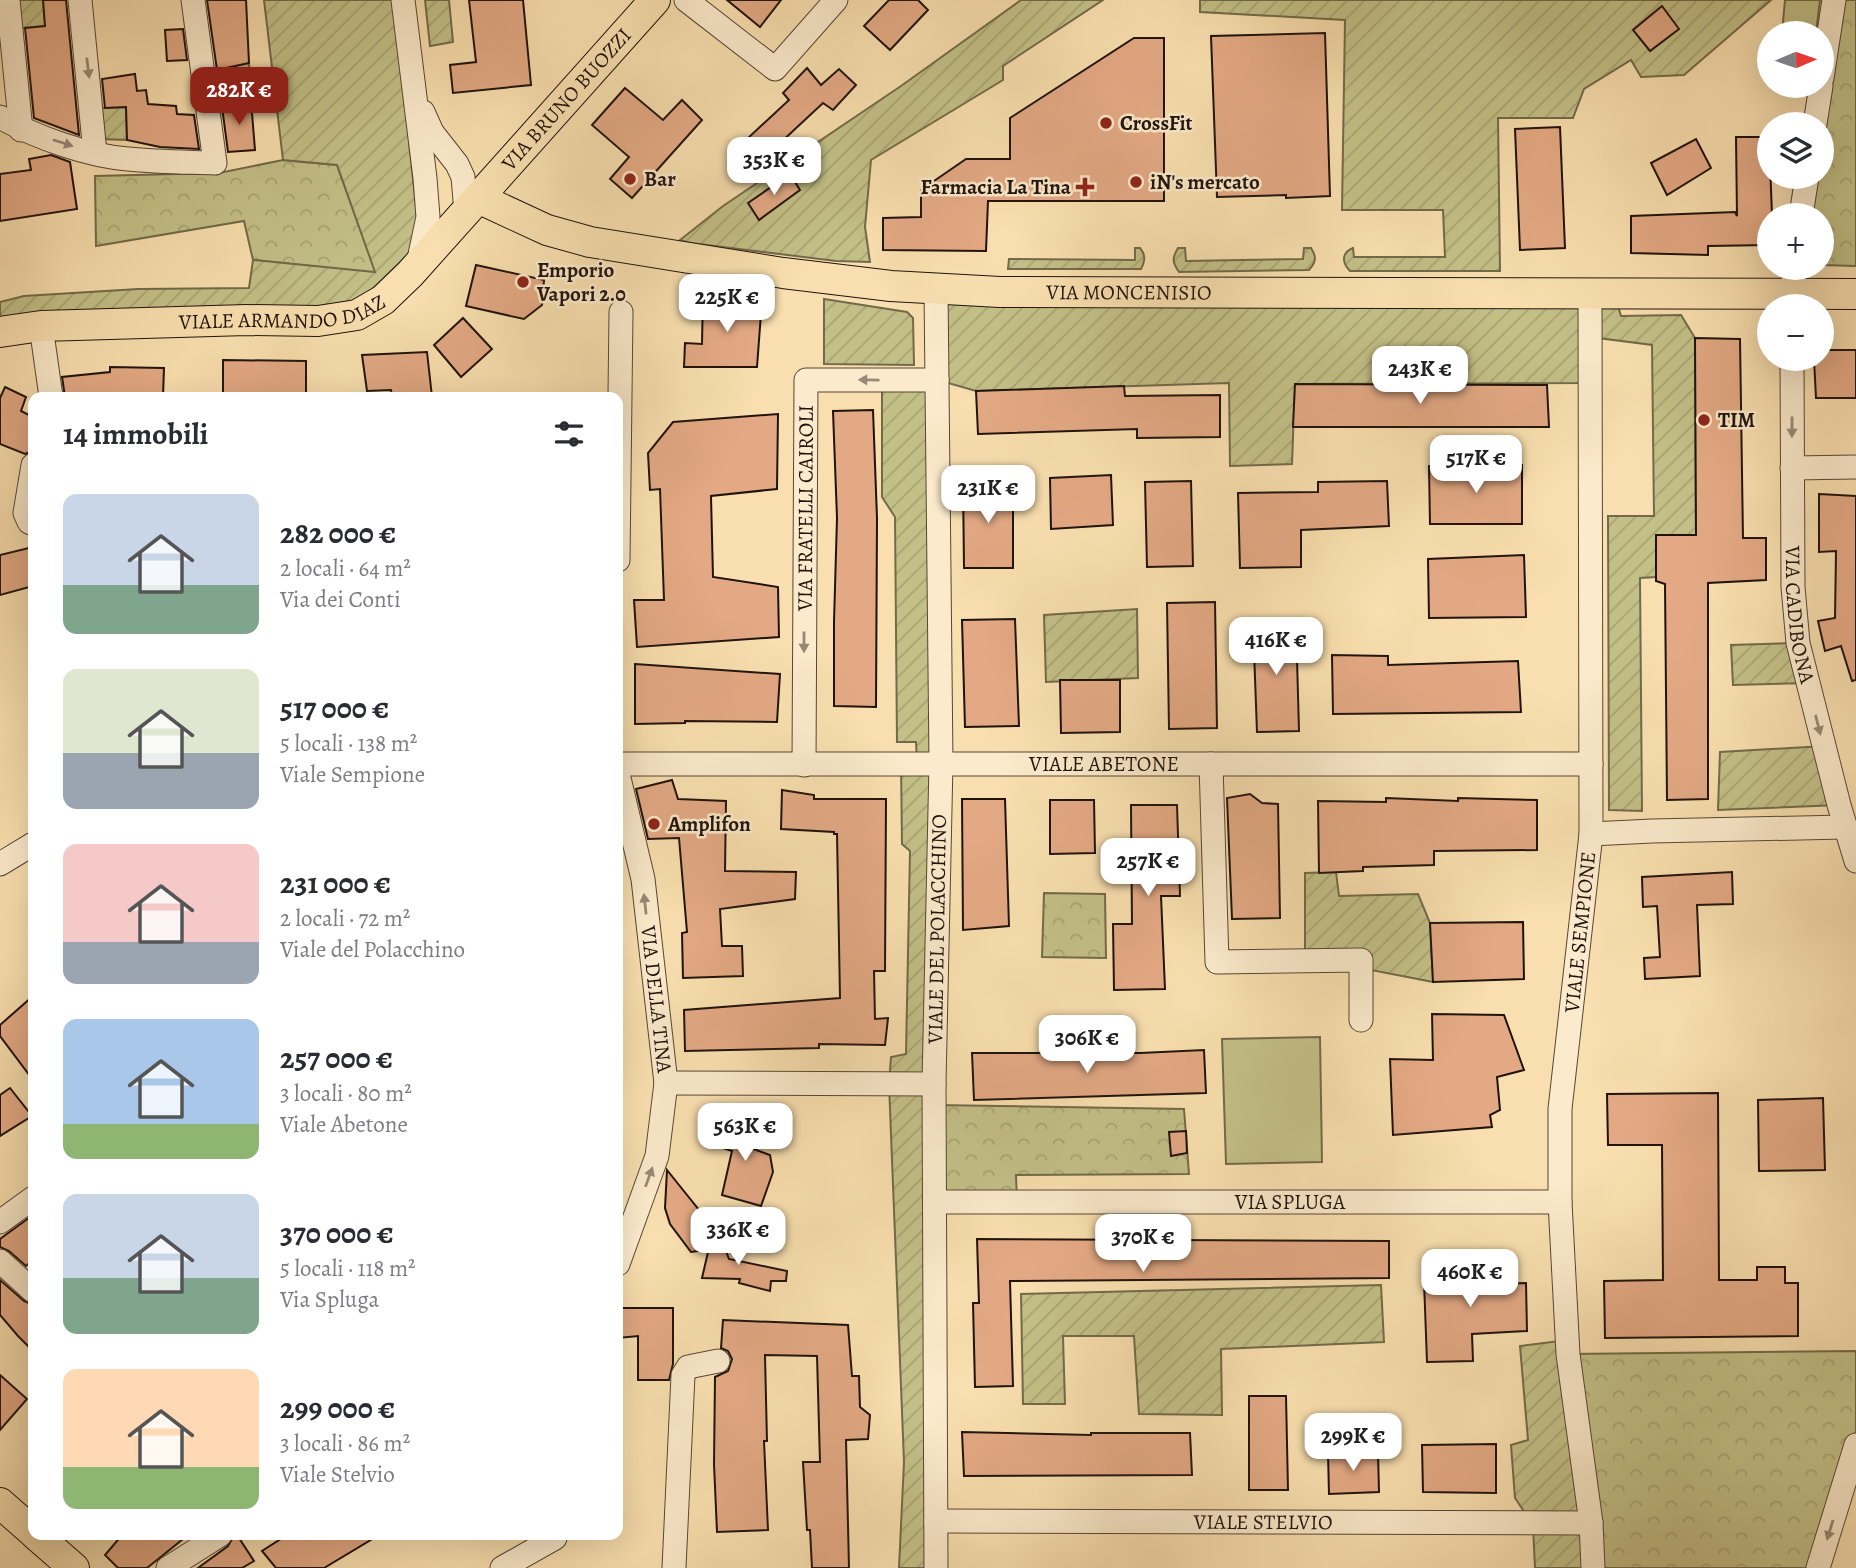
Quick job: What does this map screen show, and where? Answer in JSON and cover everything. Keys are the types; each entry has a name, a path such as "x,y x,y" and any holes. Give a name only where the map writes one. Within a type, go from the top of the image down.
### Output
{"main road":[{"name":"VIA BRUNO BUOZZI","path":"480,196 655,0"},
{"name":"VIALE ARMANDO DIAZ","path":"0,332 41,326 247,320 318,321 357,315 383,300 480,196"},
{"name":"VIA MONCENISIO","path":"480,196 547,230 590,242 782,273 936,289 1000,292 1590,294 1792,289 1856,294"},
{"path":"0,1503 28,1527"},
{"path":"43,1540 74,1568"}],"street":[{"path":"8,0 21,130"},
{"path":"80,0 95,153"},
{"path":"0,117 21,130 95,153 126,159 215,163 194,0"},
{"path":"403,0 428,217 418,265"},
{"path":"686,0 775,69 836,0"},
{"path":"1830,21 1833,0"},
{"path":"416,96 432,132 457,164 463,177 480,196"},
{"path":"457,164 467,172 481,177 480,196"},
{"path":"425,178 446,200 480,196"},
{"name":"VIALE DEL POLACCHINO","path":"936,289 941,763 934,1084 936,1568"},
{"name":"VIALE SEMPIONE","path":"1590,294 1591,834 1560,1109 1560,1202 1568,1347 1591,1523 1593,1568"},
{"path":"620,392 621,312"},
{"path":"41,326 50,392"},
{"name":"VIA CADIBONA","path":"1791,371 1793,587 1798,643 1856,861"},
{"name":"VIA FRATELLI CAIROLI","path":"804,765 806,380 937,380"},
{"path":"1792,468 1856,467"},
{"path":"28,495 25,513 28,520"},
{"name":"VIALE ABETONE","path":"623,764 1591,764"},
{"path":"1212,764 1217,962 1361,960 1361,1020"},
{"name":"VIA DELLA TINA","path":"623,795 643,879 667,1083 657,1156 623,1250"},
{"path":"1591,834 1845,827"},
{"path":"0,864 28,847"},
{"path":"667,1083 934,1084"},
{"path":"0,1222 28,1202"},
{"name":"VIA SPLUGA","path":"936,1202 1560,1202"},
{"path":"0,1261 28,1286"},
{"path":"674,1568 683,1375 688,1367 718,1361"},
{"path":"1818,1568 1856,1445"},
{"name":"VIALE STELVIO","path":"936,1521 1533,1525 1591,1523"},
{"path":"168,1568 212,1540"},
{"path":"502,1568 551,1540"}],"green space":[{"path":"12,0 43,0 45,26 15,29"},
{"path":"264,0 394,0 418,226 415,248 361,300 315,312 0,324 0,302 24,296 138,289 249,288 253,260 375,272 337,165 283,160"},
{"path":"425,0 449,0 453,42 430,46"},
{"path":"1021,0 1103,0 1003,66 1003,80 871,160 865,227 870,262 836,261 680,240 723,206 901,86"},
{"path":"1200,0 1771,0 1684,75 1641,77 1631,60 1584,89 1573,118 1498,118 1500,271 1350,271 1344,258 1353,248 1354,257 1445,257 1443,210 1342,210 1345,20 1200,12"},
{"path":"1785,0 1820,0 1817,21 1783,21"},
{"path":"1845,0 1856,0 1856,266 1834,265 1834,203 1812,203 1814,189 1834,189 1834,112 1827,112 1829,98 1834,98 1834,67"},
{"path":"249,63 251,101 219,108 213,70"},
{"path":"126,107 127,140 100,139 100,108"},
{"path":"283,160 337,165 376,273 253,260 244,221 96,246 95,176 219,173"},
{"path":"1135,248 1140,248 1144,256 1141,269 1008,269 1009,259 1135,260"},
{"path":"1178,248 1185,248 1186,261 1303,259 1304,248 1311,248 1315,259 1309,270 1179,272 1174,260"},
{"path":"936,289 1614,293 1621,316 1681,315 1695,338 1696,535 1656,535 1656,577 1640,578 1642,811 1609,810 1608,516 1654,516 1652,345 1590,337 1590,383 1295,384 1292,464 1230,466 1229,383 976,391 938,380 936,1568 899,1568 904,1462 889,1084 891,1057 906,1054 910,851 902,844 901,764 917,763 916,742 897,742 895,517 882,497 882,380 937,380"},
{"path":"824,299 907,312 913,318 914,365 824,364"},
{"path":"1137,609 1138,678 1046,682 1044,615"},
{"path":"1798,643 1808,683 1733,685 1731,645"},
{"path":"1824,746 1839,805 1718,810 1720,752"},
{"path":"1336,872 1339,896 1418,894 1430,923 1433,982 1361,968 1305,961 1305,873"},
{"path":"1044,893 1105,894 1106,958 1042,957"},
{"path":"1320,1037 1322,1162 1226,1164 1222,1039"},
{"path":"934,1105 1184,1109 1189,1174 1016,1175 1017,1202 936,1202"},
{"path":"1381,1285 1384,1342 1221,1349 1222,1415 1139,1414 1134,1336 1063,1336 1065,1404 1023,1404 1021,1294"},
{"path":"1567,1340 1593,1568 1535,1568 1533,1525 1515,1498 1511,1445 1528,1440 1520,1346"},
{"path":"1856,1351 1856,1445 1818,1568 1593,1568 1568,1354"}],"building":[{"path":"43,0 66,0 79,135 34,118 25,28 45,26"},
{"path":"207,0 246,0 249,63 217,70"},
{"path":"469,0 523,0 531,85 453,93 450,65 476,62"},
{"path":"727,0 781,0 760,27"},
{"path":"889,0 918,0 928,10 890,50 864,26"},
{"path":"1662,6 1679,29 1650,51 1633,30"},
{"path":"183,29 187,60 167,61 165,30"},
{"path":"1325,33 1330,196 1217,197 1211,36"},
{"path":"1134,38 1164,38 1164,201 988,201 986,251 883,250 883,218 921,217 921,190 966,159 1010,159 1010,118"},
{"path":"807,68 821,85 839,69 856,85 833,110 823,103 764,158 748,138 789,100 783,93"},
{"path":"135,74 137,91 146,90 148,104 176,106 177,114 194,115 199,149 160,147 127,140 126,107 105,108 102,79"},
{"path":"625,88 663,120 682,100 702,120 632,198 610,179 629,157 592,125"},
{"path":"251,101 255,150 228,152 222,107"},
{"path":"1560,127 1565,248 1520,250 1515,129"},
{"path":"1736,137 1757,137 1757,189 1771,189 1772,203 1757,203 1757,245 1708,246 1708,255 1631,253 1631,216 1735,212 1737,216"},
{"path":"1696,139 1711,168 1667,195 1651,163"},
{"path":"51,155 70,162 77,209 0,221 0,174 31,170 29,159"},
{"path":"790,174 800,190 759,220 748,203"},
{"path":"476,265 544,280 542,305 524,319 466,306"},
{"path":"703,295 762,300 757,367 684,367 685,343 702,344"},
{"path":"463,318 492,349 461,377 434,345"},
{"path":"1695,338 1740,339 1743,538 1766,538 1766,580 1708,583 1708,799 1667,800 1665,584 1656,581 1656,535 1696,535"},
{"path":"1834,350 1856,350 1856,398 1816,398 1815,371 1834,371"},
{"path":"427,352 431,392 367,391 362,355"},
{"path":"223,360 306,361 306,392 223,392"},
{"path":"110,367 164,368 163,392 64,392 62,377 110,372"},
{"path":"1295,384 1547,385 1549,427 1293,427"},
{"path":"1124,386 1125,396 1220,395 1220,437 1137,438 1137,429 978,434 976,391"},
{"path":"5,387 26,397 21,411 28,414 28,453 0,444 0,398"},
{"path":"873,410 877,518 876,707 834,706 837,518 833,411"},
{"path":"778,414 777,489 711,496 713,577 778,587 779,637 637,647 634,600 664,600 660,489 650,490 648,453 673,422"},
{"path":"1522,465 1522,524 1430,524 1429,466"},
{"path":"1111,475 1113,525 1051,529 1050,478"},
{"path":"1191,481 1193,566 1147,567 1145,482"},
{"path":"1387,481 1389,526 1301,530 1301,567 1240,568 1238,493 1318,492 1318,482"},
{"path":"1013,482 1013,568 964,568 963,483"},
{"path":"1819,494 1856,496 1856,680 1852,681 1841,646 1825,651 1818,621 1835,618 1836,551 1819,552"},
{"path":"28,548 28,587 0,595 0,555"},
{"path":"1524,555 1526,617 1429,618 1428,559"},
{"path":"1215,602 1217,728 1169,729 1167,603"},
{"path":"1015,619 1019,726 965,727 962,620"},
{"path":"1296,623 1299,731 1257,732 1253,624"},
{"path":"1332,655 1388,656 1388,665 1518,661 1521,712 1333,714"},
{"path":"635,664 780,674 777,722 685,721 635,724"},
{"path":"1060,680 1120,680 1120,732 1061,733"},
{"path":"672,780 678,799 726,801 725,871 796,872 795,899 720,909 722,946 742,946 743,976 683,978 682,933 687,932 679,838 648,839 636,789"},
{"path":"782,790 814,795 814,799 886,799 885,971 874,971 875,1019 888,1018 885,1045 819,1044 819,1048 685,1051 684,1010 840,998 837,834 781,829"},
{"path":"1250,794 1262,803 1278,804 1280,918 1232,919 1227,798"},
{"path":"1386,798 1537,800 1537,850 1434,851 1434,865 1363,867 1363,871 1319,873 1318,801 1386,802"},
{"path":"962,799 1005,799 1009,926 963,930"},
{"path":"1050,800 1094,800 1095,853 1050,854"},
{"path":"1131,805 1177,805 1180,896 1161,896 1165,989 1114,990 1113,924 1132,924"},
{"path":"1732,872 1733,904 1697,905 1700,976 1645,979 1644,958 1660,957 1657,906 1643,907 1642,877"},
{"path":"1523,922 1524,979 1433,982 1430,923"},
{"path":"28,1000 28,1073 0,1036 0,1025"},
{"path":"1432,1014 1504,1015 1524,1070 1497,1077 1500,1110 1490,1115 1492,1127 1393,1135 1390,1059 1433,1060"},
{"path":"1204,1050 1206,1093 974,1100 972,1053 1140,1053"},
{"path":"10,1088 28,1111 28,1118 0,1136 0,1095"},
{"path":"1718,1093 1719,1280 1757,1280 1757,1267 1785,1267 1785,1283 1798,1283 1798,1336 1605,1338 1604,1281 1663,1280 1662,1145 1608,1145 1607,1094"},
{"path":"1823,1098 1825,1170 1759,1171 1758,1100"},
{"path":"728,1113 755,1125 748,1147 770,1155 773,1172 761,1206 722,1195 732,1151 717,1146"},
{"path":"1186,1131 1187,1153 1171,1156 1169,1132"},
{"path":"667,1170 699,1210 706,1250 691,1252 670,1224 665,1208"},
{"path":"28,1219 28,1264 26,1266 0,1247 0,1239"},
{"path":"715,1222 729,1259 787,1271 786,1281 771,1281 770,1291 739,1283 740,1279 702,1278"},
{"path":"977,1239 1389,1241 1389,1278 1010,1281 1013,1386 975,1387 973,1303 979,1303"},
{"path":"1497,1258 1498,1284 1526,1283 1527,1331 1472,1334 1473,1361 1427,1362 1424,1281 1449,1282 1449,1260"},
{"path":"0,1280 28,1303 28,1346 18,1336 0,1315"},
{"path":"623,1308 673,1308 673,1364 669,1380 638,1380 638,1336 623,1338"},
{"path":"723,1320 848,1325 852,1376 859,1376 860,1407 870,1415 868,1439 846,1440 849,1568 812,1568 803,1462 820,1462 817,1356 765,1355 767,1441 764,1441 768,1530 717,1532 714,1464 715,1377 728,1371 732,1359 728,1351 721,1348"},
{"path":"0,1375 27,1399 0,1430"},
{"path":"1249,1396 1286,1396 1288,1490 1249,1490"},
{"path":"962,1432 1091,1435 1190,1433 1192,1475 964,1476"},
{"path":"1496,1444 1496,1493 1423,1492 1422,1445"},
{"path":"1378,1452 1379,1492 1329,1494 1328,1453"},
{"path":"118,1540 182,1540 147,1568 118,1568 105,1555"},
{"path":"231,1540 240,1540 254,1561 242,1568 198,1568 228,1546"},
{"path":"279,1540 371,1540 324,1568 276,1568 262,1551"}],"place":[{"name":"CrossFit","path":"1106,123"},
{"name":"Bar","path":"630,179"},
{"name":"iN's mercato","path":"1136,182"},
{"name":"Farmacia La Tina","path":"1085,187"},
{"name":"Emporio Vapori 2.0","path":"523,282"},
{"name":"TIM","path":"1704,420"},
{"name":"Amplifon","path":"654,824"}]}
